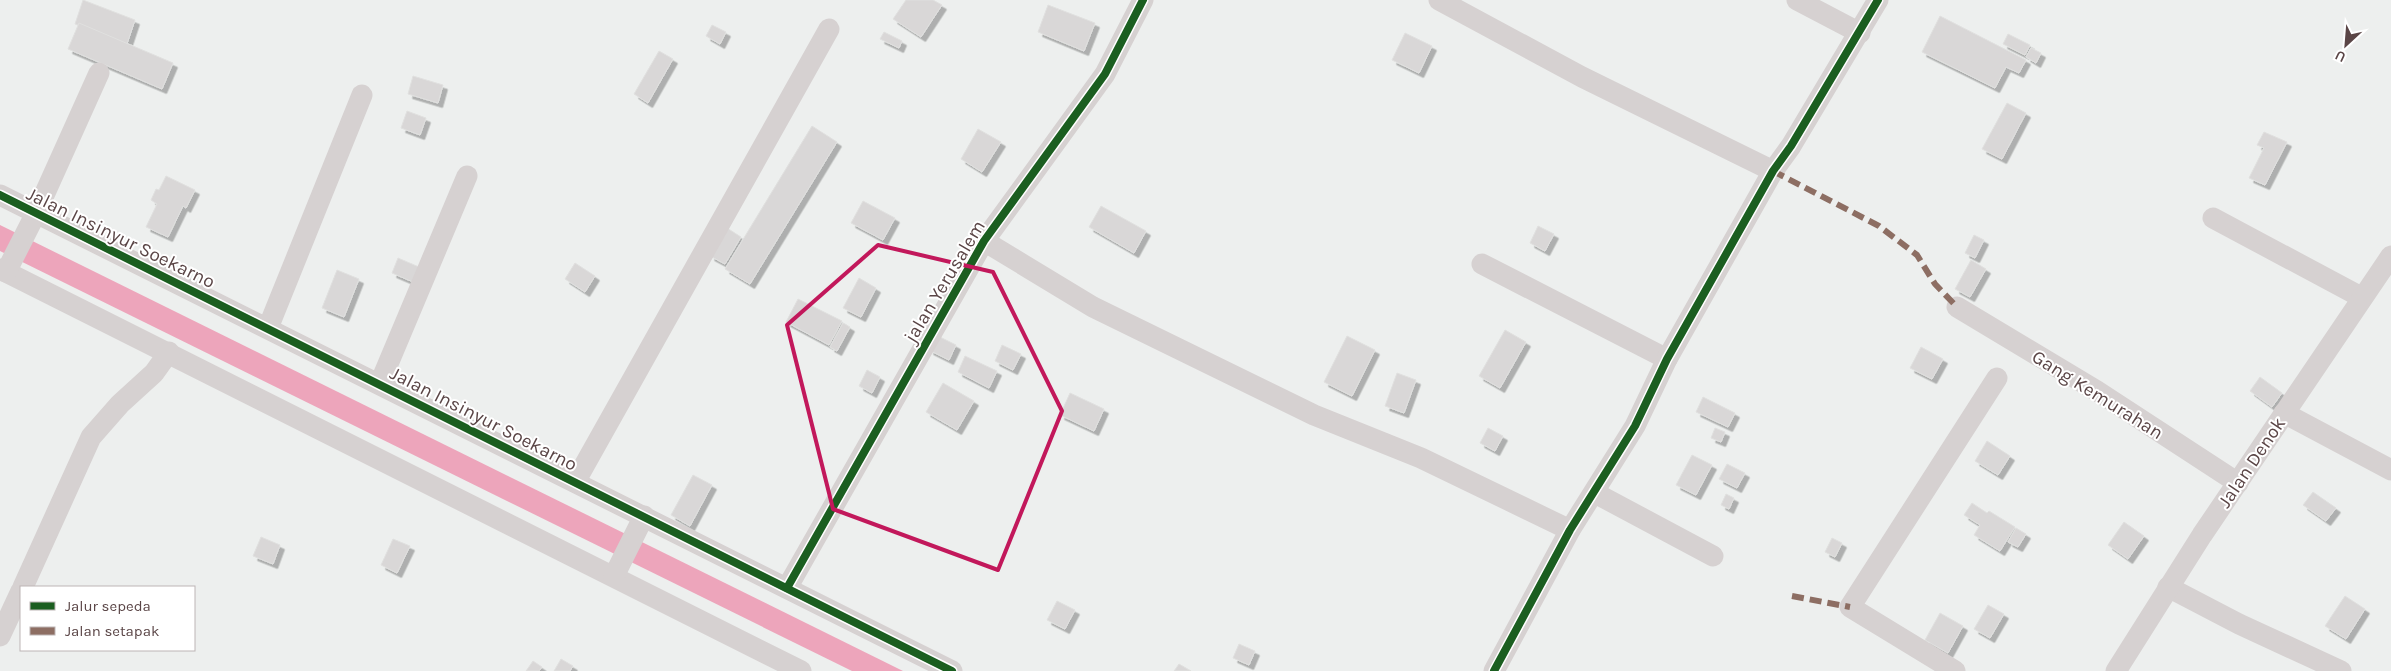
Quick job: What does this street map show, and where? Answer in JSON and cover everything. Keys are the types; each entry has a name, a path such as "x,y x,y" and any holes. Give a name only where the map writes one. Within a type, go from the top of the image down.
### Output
{"street":[{"name":"jalan Yerusalem","path":"787,588 984,242 1105,74 1143,0"},
{"path":"1439,0 1582,77 1773,171"},
{"path":"1797,0 1860,33"},
{"path":"1494,671 1570,530 1595,493 1635,426 1667,359 1773,171 1860,33 1878,0"},
{"path":"575,482 828,29"},
{"path":"99,73 36,213 7,266 169,352 618,567 801,671"},
{"path":"268,328 362,95"},
{"path":"380,383 467,176"},
{"name":"Jalan Insinyur Soekarno","path":"0,194 952,671"},
{"path":"2213,218 2361,297"},
{"path":"984,242 1093,307 1314,415 1421,458 1570,530"},
{"name":"Jalan Denok","path":"2116,671 2168,587 2361,297 2391,256"},
{"path":"1482,264 1667,359"},
{"name":"Gang Kemurahan","path":"1957,307 2097,391 2238,483"},
{"path":"23,586 91,437 120,404 154,373 169,352"},
{"path":"1955,671 1850,607 1997,378"},
{"path":"2284,413 2391,470"},
{"path":"1595,493 1713,556"},
{"path":"618,567 644,516"},
{"path":"2168,587 2239,624 2341,671"},
{"path":"0,636 20,594"}],"highlighted area":[{"path":"878,245 993,272 1062,411 998,570 833,509 787,325"}],"shaded area":[{"path":"0,225 903,671 852,671 0,251"}],"building":[{"path":"83,0 135,20 127,44 75,24"},
{"path":"906,0 933,0 942,5 921,37 893,19"},
{"path":"1048,5 1095,23 1084,51 1038,32"},
{"path":"1940,16 2026,60 2019,73 2006,67 1995,88 1922,52"},
{"path":"79,23 173,63 162,89 68,49"},
{"path":"712,25 726,32 720,44 706,36"},
{"path":"884,32 902,41 899,48 880,39"},
{"path":"1405,33 1432,46 1419,73 1392,60"},
{"path":"2008,34 2030,45 2025,55 2003,44"},
{"path":"2031,48 2041,53 2036,63 2026,57"},
{"path":"659,51 673,59 648,103 634,94"},
{"path":"413,76 443,85 438,103 408,94"},
{"path":"2007,103 2026,113 2002,159 1982,149"},
{"path":"407,111 426,118 420,135 401,128"},
{"path":"812,126 837,142 750,284 725,269"},
{"path":"978,129 1001,142 982,172 961,159"},
{"path":"2264,132 2287,142 2265,185 2249,178 2264,148 2257,145"},
{"path":"166,176 195,190 186,208 183,206 168,237 146,227 157,204 151,200 156,189 159,190"},
{"path":"863,201 895,218 883,240 851,223"},
{"path":"1101,206 1146,231 1134,253 1089,227"},
{"path":"1538,226 1554,234 1545,251 1530,243"},
{"path":"727,228 741,237 725,264 710,256"},
{"path":"1974,235 1984,240 1975,258 1965,253"},
{"path":"398,258 419,267 413,282 392,273"},
{"path":"1971,260 1986,269 1970,297 1955,289"},
{"path":"575,263 595,276 585,292 565,279"},
{"path":"337,270 359,279 344,317 322,308"},
{"path":"859,278 876,288 861,317 843,308"},
{"path":"798,299 842,321 829,345 786,322"},
{"path":"843,323 850,327 837,351 830,347"},
{"path":"1505,330 1526,342 1500,388 1479,376"},
{"path":"936,335 956,345 949,360 929,350"},
{"path":"1347,336 1375,350 1352,396 1324,382"},
{"path":"1002,345 1021,354 1013,370 995,361"},
{"path":"1921,347 1943,359 1932,379 1910,368"},
{"path":"965,356 997,371 989,388 958,372"},
{"path":"867,370 880,377 872,393 859,386"},
{"path":"1397,373 1416,380 1404,413 1385,406"},
{"path":"2260,377 2282,393 2272,407 2250,391"},
{"path":"943,383 974,401 957,430 926,412"},
{"path":"1070,393 1104,409 1094,431 1060,415"},
{"path":"1703,397 1735,413 1728,427 1696,412"},
{"path":"1488,428 1503,436 1495,451 1480,443"},
{"path":"1715,428 1725,432 1721,442 1711,438"},
{"path":"1987,441 2010,456 1998,475 1975,461"},
{"path":"1692,455 1712,465 1696,495 1676,485"},
{"path":"1727,464 1745,473 1737,488 1719,479"},
{"path":"693,475 712,485 690,526 671,515"},
{"path":"2313,492 2336,508 2326,521 2303,505"},
{"path":"1726,494 1734,498 1729,509 1721,505"},
{"path":"1972,503 2015,527 2000,551 1974,535 1980,525 1964,515"},
{"path":"2124,522 2144,536 2128,559 2108,545"},
{"path":"2016,528 2026,534 2018,547 2008,542"},
{"path":"261,537 280,545 273,564 253,556"},
{"path":"1832,538 1842,543 1835,557 1825,552"},
{"path":"393,539 410,546 397,573 381,565"},
{"path":"2345,596 2365,609 2346,639 2325,626"},
{"path":"1057,601 1075,610 1065,629 1047,620"},
{"path":"1988,605 2004,614 1990,638 1974,629"},
{"path":"1940,613 1963,626 1948,653 1925,640"},
{"path":"1239,644 1255,651 1249,665 1233,658"},
{"path":"561,659 573,666 570,671 554,671"},
{"path":"533,661 542,667 539,671 526,671"},
{"path":"1179,664 1191,671 1174,671"}],"marked path":[{"path":"1773,171 1879,226 1917,255 1935,284 1957,307"},
{"path":"1792,596 1850,607"}],"cycle path":[{"path":"787,588 984,241 1105,74 1143,0"},
{"path":"1494,671 1570,530 1635,426 1667,359 1773,171 1791,146 1878,0"},
{"path":"0,195 952,671"}]}
